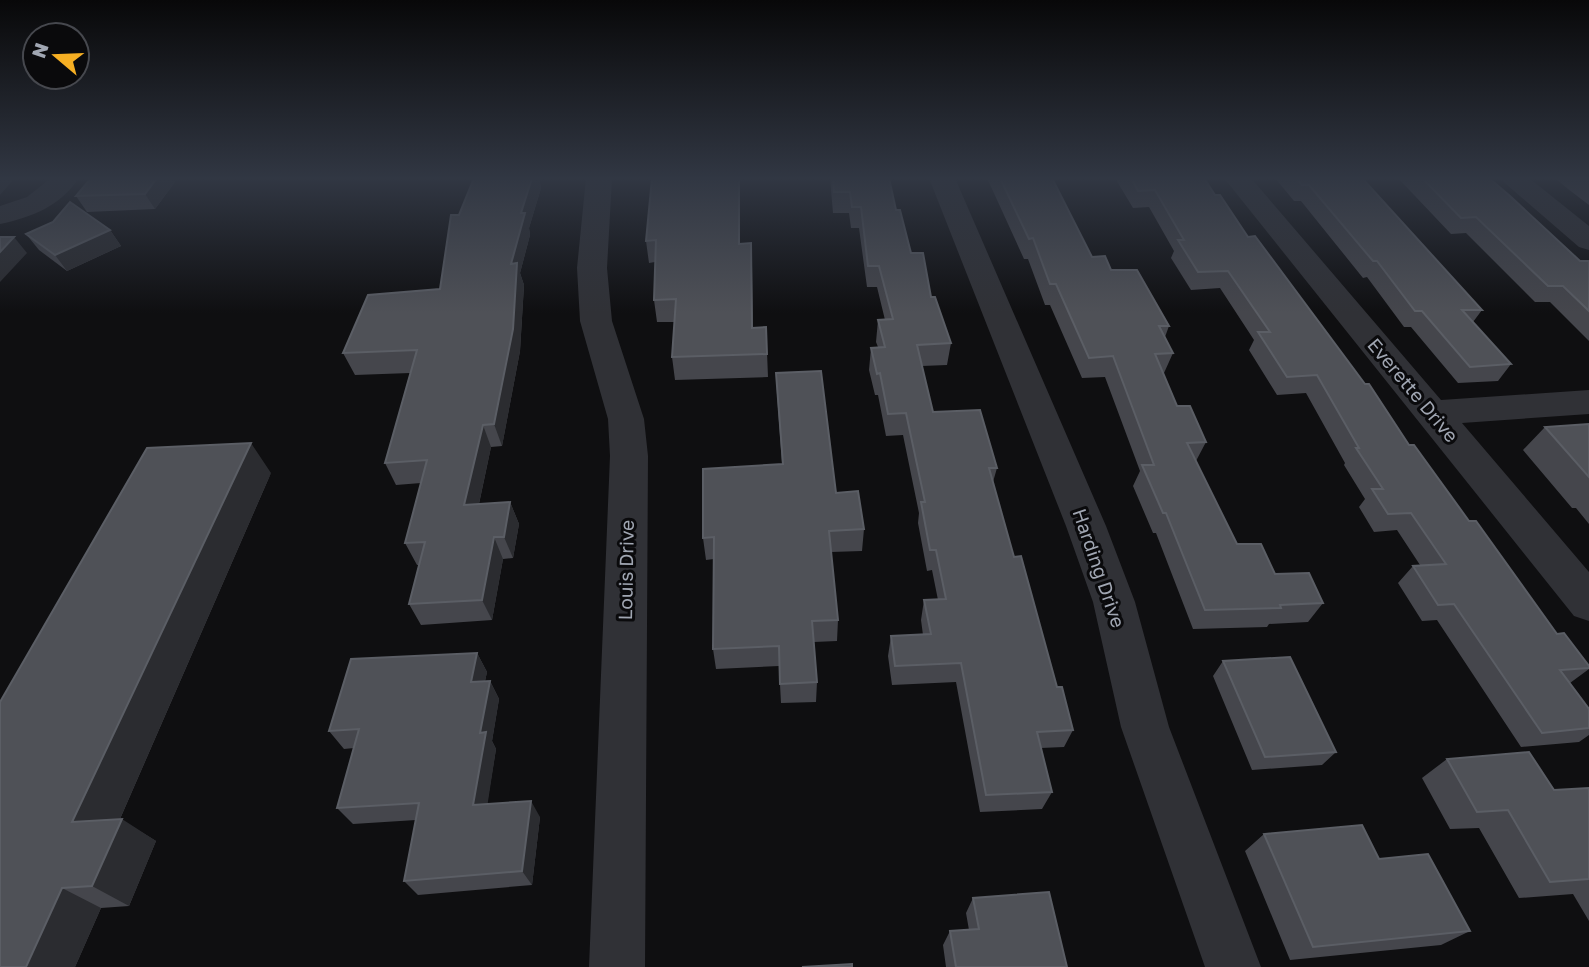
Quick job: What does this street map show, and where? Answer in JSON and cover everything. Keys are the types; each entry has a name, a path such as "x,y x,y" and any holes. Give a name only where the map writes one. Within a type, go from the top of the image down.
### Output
{"street":[{"name":"Louis Drive","path":"595,223 592,268 596,321 626,419 629,456 617,967"},
{"name":"Harding Drive","path":"961,223 1086,526 1114,602 1146,727 1206,898 1234,967"},
{"name":"Everette Drive","path":"1274,223 1589,603"},
{"path":"1567,223 1589,241"},
{"path":"1432,413 1589,402"}],"building":[{"path":"50,223 100,223 110,230 55,255 26,234"},
{"path":"450,223 522,223 511,264 517,263 513,329 494,424 483,425 464,505 510,502 504,537 494,537 482,600 409,604 425,542 405,543 427,460 385,463 417,350 343,353 368,295 440,289"},
{"path":"648,223 739,223 739,244 751,243 752,328 766,327 767,354 672,357 676,299 654,300 656,240 646,241"},
{"path":"863,223 903,223 911,253 923,253 931,297 935,297 951,343 917,345 933,412 980,410 997,468 989,468 1014,557 1021,556 1057,687 1062,687 1073,730 1037,732 1052,792 986,795 961,663 895,666 891,636 931,634 924,600 946,599 936,550 930,550 921,502 925,502 906,413 888,414 880,373 877,374 871,348 885,347 878,320 893,319 879,266 868,266"},
{"path":"1021,223 1075,223 1092,257 1105,256 1111,270 1137,270 1169,326 1159,326 1173,353 1155,354 1177,406 1190,406 1206,442 1187,443 1237,544 1261,544 1275,574 1309,573 1323,603 1280,605 1281,608 1205,610 1166,513 1163,513 1142,465 1154,465 1113,356 1089,358 1056,284 1050,284 1033,238 1029,239"},
{"path":"1174,223 1239,223 1248,237 1255,236 1365,384 1369,384 1409,445 1414,445 1469,521 1476,521 1557,634 1564,633 1589,666 1560,670 1589,709 1589,728 1542,733 1454,604 1438,605 1413,566 1446,564 1411,513 1388,514 1372,489 1383,489 1356,448 1359,448 1317,375 1287,377 1258,332 1270,332 1228,271 1198,272 1178,240 1184,240"},
{"path":"1341,223 1403,223 1482,310 1462,310 1511,364 1470,367 1422,311 1415,311 1377,261 1373,261"},
{"path":"1482,223 1539,223 1580,261 1589,261 1589,311 1563,286 1548,286"},
{"path":"0,237 14,237 0,252"},
{"path":"821,371 836,493 858,491 864,529 829,531 838,620 812,621 817,682 780,684 779,646 713,649 714,537 703,538 703,469 783,464 776,373"},
{"path":"1589,424 1589,477 1545,427"},
{"path":"251,443 72,822 122,819 92,886 62,888 26,967 0,967 0,702 147,448"},
{"path":"477,653 471,682 490,681 480,733 486,732 473,805 531,801 522,871 404,881 419,803 337,808 359,729 329,731 351,659"},
{"path":"1290,657 1336,752 1265,757 1223,661"},
{"path":"1529,752 1554,790 1589,788 1589,879 1550,882 1508,810 1477,812 1447,759"},
{"path":"1362,825 1379,859 1428,854 1470,931 1313,947 1264,834"},
{"path":"1049,892 1067,967 956,967 950,931 979,929 973,898"},
{"path":"852,964 852,967 802,967"}]}
